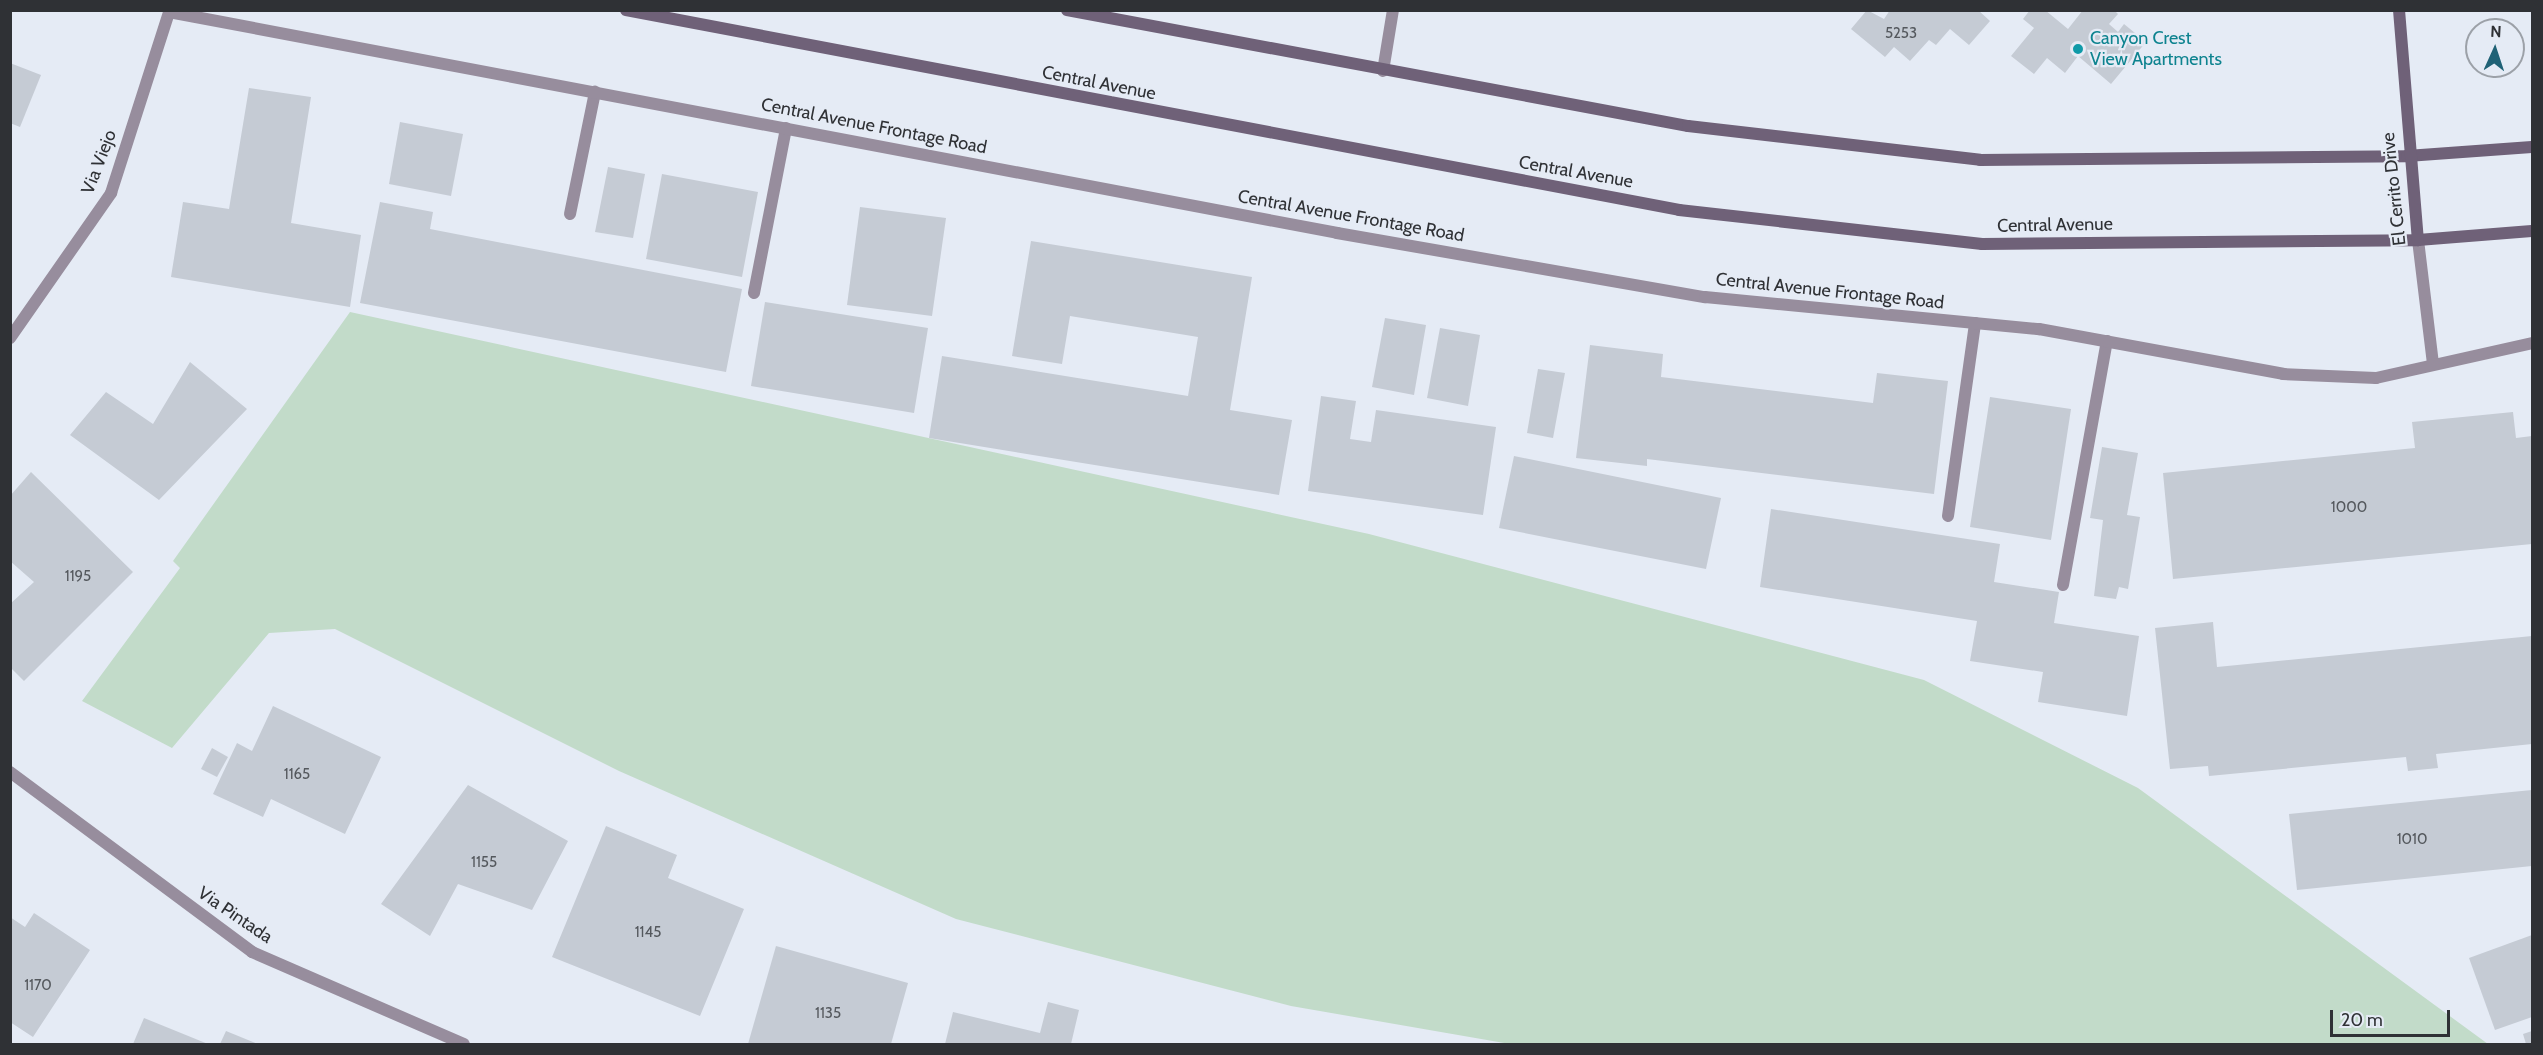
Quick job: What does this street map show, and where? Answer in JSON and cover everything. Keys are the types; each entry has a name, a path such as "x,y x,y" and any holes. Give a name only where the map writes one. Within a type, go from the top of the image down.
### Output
{"main road":[{"name":"Central Avenue","path":"626,10 1679,210 1982,244 2418,240 2532,231"},
{"path":"1067,10 1383,71 1688,126 1980,160 2407,156 2532,147"},
{"name":"El Cerrito Drive","path":"2399,10 2407,156 2418,240"}],"street":[{"path":"1383,71 1393,10"},
{"name":"Central Avenue Frontage Road","path":"169,12 1705,297 1975,323 2107,341 2283,374 2376,378 2532,343"},
{"name":"Via Viejo","path":"10,338 111,193 169,12"},
{"path":"570,214 596,92"},
{"path":"754,292 786,128"},
{"name":"El Cerrito Drive","path":"2418,240 2433,364"},
{"path":"1948,516 1975,323"},
{"path":"2063,585 2107,341"},
{"name":"Via Pintada","path":"10,772 252,952 464,1044"}],"green space":[{"path":"350,312 1369,534 1924,680 2138,788 2488,1044 1510,1044 1291,1006 956,919 619,771 335,629 269,633 172,748 82,701 180,568 173,561"}],"building":[{"path":"1867,10 1884,19 1890,10 1978,10 1990,21 1969,45 1950,29 1936,45 1929,40 1910,61 1894,47 1885,57 1851,29"},
{"name":"Canyon Crest View Apartments","path":"2030,10 2045,10 2068,29 2083,10 2114,10 2118,14 2109,24 2118,32 2124,24 2146,42 2111,84 2078,56 2065,73 2047,58 2034,74 2011,56 2034,28 2023,19"},
{"path":"10,63 41,75 20,127 10,123"},
{"path":"249,88 311,97 291,223 361,235 350,307 171,277 183,202 229,209"},
{"path":"400,122 463,134 451,196 389,184"},
{"path":"608,167 645,174 633,238 595,232"},
{"path":"662,174 758,192 742,277 646,259"},
{"path":"380,202 433,212 430,229 742,289 726,372 360,303"},
{"path":"860,207 946,218 932,316 847,305"},
{"path":"1031,241 1252,277 1230,410 1292,420 1279,495 929,438 942,356 1188,396 1198,337 1070,316 1062,364 1012,356"},
{"path":"765,302 928,328 914,413 751,386"},
{"path":"1385,318 1426,325 1414,395 1372,387"},
{"path":"1440,328 1480,335 1468,406 1427,398"},
{"path":"1590,345 1663,354 1661,377 1873,403 1877,373 1948,381 1934,494 1647,459 1647,466 1576,458"},
{"path":"190,362 247,409 159,500 70,435 106,392 153,424"},
{"path":"1538,369 1565,373 1553,438 1527,433"},
{"path":"1321,396 1356,401 1350,439 1371,442 1376,410 1496,427 1483,515 1308,491"},
{"path":"1990,397 2071,409 2051,540 1970,527"},
{"path":"2513,412 2516,438 2532,436 2532,544 2173,579 2163,473 2415,448 2412,422"},
{"path":"2102,447 2138,453 2127,515 2140,517 2128,589 2119,587 2116,599 2094,596 2103,520 2090,518"},
{"path":"1514,456 1721,498 1706,569 1499,528"},
{"path":"31,472 133,572 24,681 10,667 10,604 34,582 10,561 10,496"},
{"path":"1771,509 2000,544 1994,582 2059,592 2054,623 2139,636 2127,716 2038,702 2043,672 1970,661 1977,621 1760,587"},
{"path":"2213,622 2217,667 2532,636 2532,744 2436,754 2438,768 2408,771 2406,757 2209,776 2208,766 2170,769 2155,628"},
{"path":"273,706 381,757 345,834 271,799 263,817 213,794 237,743 252,751"},
{"path":"212,748 228,757 217,777 201,769"},
{"path":"468,785 568,841 532,910 458,884 430,936 381,904"},
{"path":"2532,790 2532,866 2297,890 2289,814"},
{"path":"606,826 677,855 668,878 744,909 700,1016 552,957"},
{"path":"34,913 90,950 33,1037 10,1022 10,917 25,927"},
{"path":"2532,935 2532,1017 2495,1030 2469,958"},
{"path":"776,946 908,983 891,1044 748,1044"},
{"path":"1048,1002 1079,1010 1071,1044 945,1044 953,1012 1040,1033"},
{"path":"144,1018 208,1044 133,1044"},
{"path":"226,1031 258,1044 220,1044"},
{"path":"2532,1031 2532,1044 2526,1044 2523,1034"}],"place":[{"name":"Canyon Crest View Apartments","path":"2078,49"}]}
